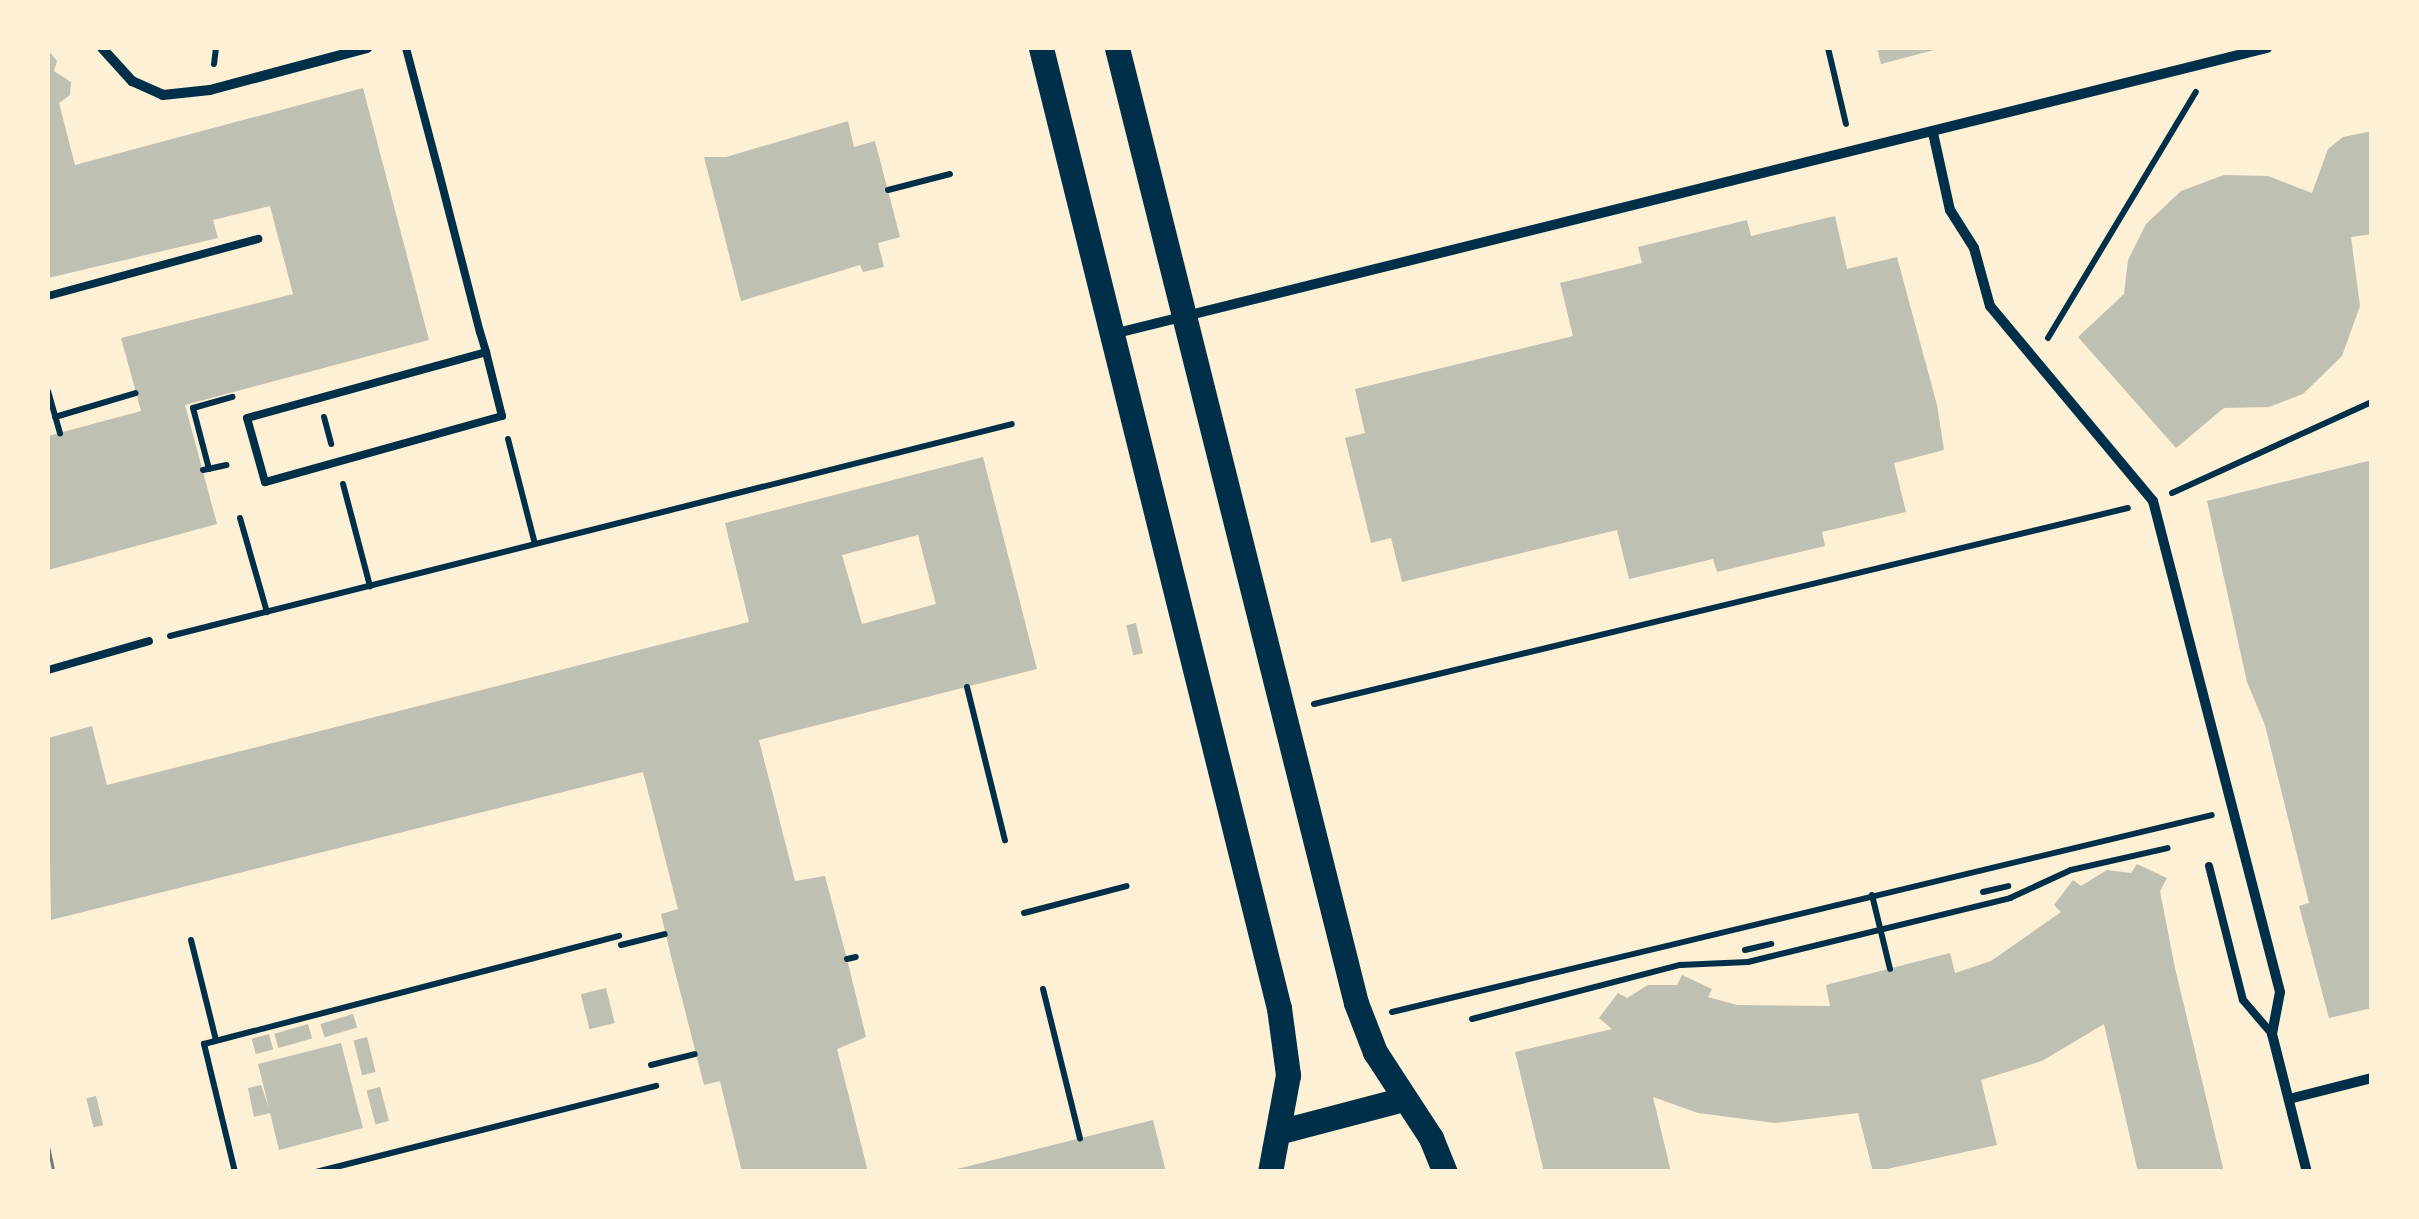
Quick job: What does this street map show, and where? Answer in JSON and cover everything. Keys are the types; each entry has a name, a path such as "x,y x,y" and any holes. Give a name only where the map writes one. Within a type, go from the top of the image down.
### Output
{"main road":[{"path":"1041,48 1279,1008 1288,1075 1270,1172"},
{"path":"1117,48 1362,1019 1445,1172"},
{"path":"1278,1132 1404,1098"}],"street":[{"path":"102,48 132,81 173,95 366,48"},
{"path":"1112,334 2267,48"},
{"path":"1933,132 1950,210 1974,248 1990,306 2146,487 2156,511 2280,992 2272,1034 2307,1172"},
{"path":"2289,1100 2372,1078"}],"lane":[{"path":"406,48 486,352 502,416 265,482 247,418 486,352"},
{"path":"48,296 258,240"},
{"path":"48,670 149,642"},
{"path":"2210,866 2242,1000 2272,1034"}],"path":[{"path":"1828,48 1846,124"},
{"path":"2034,360 2215,60"},
{"path":"888,190 950,174"},
{"path":"48,391 60,433"},
{"path":"56,417 136,393"},
{"path":"319,398 370,586"},
{"path":"2170,493 2372,402"},
{"path":"203,405 193,408 206,470 226,465"},
{"path":"502,416 535,544"},
{"path":"149,642 1012,424"},
{"path":"1282,711 2134,506"},
{"path":"240,518 267,612"},
{"path":"967,687 1006,840"},
{"path":"1362,1019 2218,813"},
{"path":"1472,1018 1680,965 1748,962 1880,930 2010,898 2071,870 2168,848"},
{"path":"1024,913 1127,886"},
{"path":"1984,892 2008,886"},
{"path":"1872,895 1890,969"},
{"path":"235,1172 204,1044 620,941 666,934"},
{"path":"191,940 216,1040"},
{"path":"1745,950 1771,944"},
{"path":"846,959 856,957"},
{"path":"1043,989 1080,1138"},
{"path":"651,1065 695,1054"},
{"path":"316,1172 656,1086"}],"building":[{"path":"1877,48 1938,48 1938,49 1881,64"},
{"path":"48,50 57,61 54,71 71,82 70,95 59,103 75,165 363,88 429,340 185,405 217,524 48,570 48,436 141,411 121,338 293,294 270,206 213,220 218,238 48,278"},
{"path":"848,121 854,147 875,141 900,237 878,243 884,267 863,272 860,265 741,301 704,157 726,157"},
{"path":"2372,131 2372,234 2351,237 2360,306 2342,356 2303,394 2269,407 2224,408 2176,448 2078,337 2124,294 2128,260 2146,224 2181,191 2224,175 2268,176 2312,193 2328,149 2343,137"},
{"path":"1835,216 1847,269 1897,257 1937,405 1944,450 1894,463 1906,512 1822,532 1825,546 1717,572 1713,559 1629,579 1617,530 1402,582 1391,538 1371,543 1345,438 1365,433 1355,389 1573,336 1560,283 1642,263 1638,247 1747,220 1751,236"},
{"path":"983,457 1037,669 759,740 795,881 825,876 847,959 866,1037 837,1049 868,1172 742,1172 720,1081 704,1085 671,956 661,914 678,909 643,772 51,920 48,738 92,726 107,785 749,622 725,523","holes":["918,535 936,604 862,624 842,555"]},
{"path":"2372,460 2372,1008 2329,1018 2299,906 2309,903 2265,725 2247,682 2207,501"},
{"path":"1136,623 1143,653 1133,655 1126,625"},
{"path":"2137,864 2167,878 2160,891 2224,1172 2138,1172 2104,1024 2042,1061 1981,1080 1997,1145 1873,1172 1858,1113 1775,1123 1698,1113 1653,1097 1671,1172 1544,1172 1515,1052 1612,1029 1599,1018 1618,993 1627,998 1648,985 1677,985 1682,975 1712,989 1708,997 1737,1005 1830,1006 1826,985 1950,953 1955,973 1991,961 2061,912 2054,905 2073,880 2081,886 2107,870 2131,873"},
{"path":"606,988 615,1023 589,1029 581,994"},
{"path":"353,1014 357,1027 325,1037 320,1024"},
{"path":"308,1024 312,1038 278,1048 274,1034"},
{"path":"269,1034 273,1049 256,1054 252,1039"},
{"path":"367,1037 376,1072 362,1075 353,1040"},
{"path":"341,1043 363,1128 279,1150 270,1113 254,1117 248,1088 261,1085 269,1108 258,1064"},
{"path":"380,1087 389,1121 376,1124 366,1091"},
{"path":"96,1096 103,1125 94,1128 86,1098"},
{"path":"1153,1120 1166,1172 953,1172 953,1170"}],"tram line":[{"path":"48,1144 54,1172"}]}
